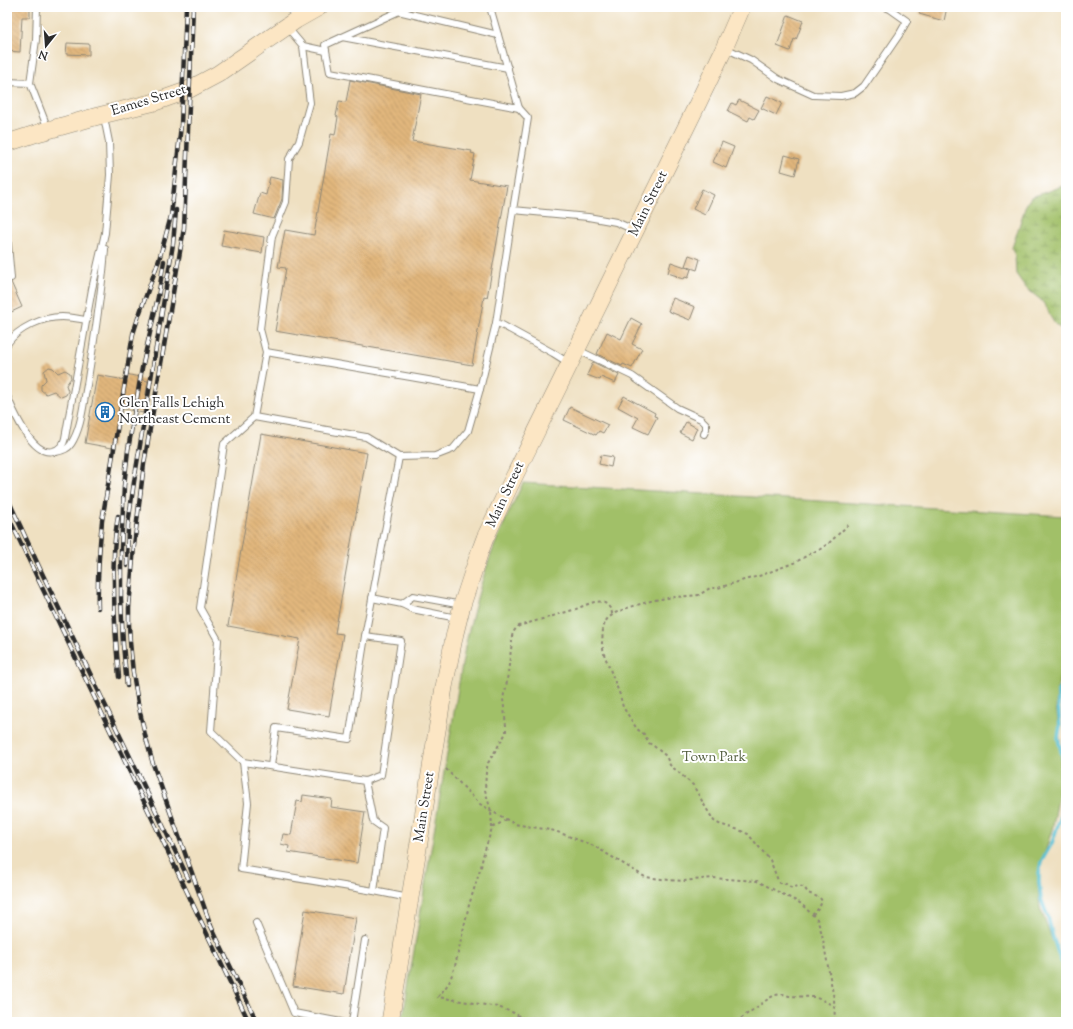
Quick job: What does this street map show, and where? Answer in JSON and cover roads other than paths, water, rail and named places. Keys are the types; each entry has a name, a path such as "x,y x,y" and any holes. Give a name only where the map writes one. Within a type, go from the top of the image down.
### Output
{"main road":[{"name":"Eames Street","path":"7,143 104,115 161,101 195,87 218,74 292,18 319,7"},
{"name":"Main Street","path":"390,1022 444,688 461,611 479,554 498,510 636,230 724,48 742,7"}],"lane":[{"path":"38,7 36,40 30,83 49,130"},
{"path":"408,7 325,46 330,72 519,108"},
{"path":"254,417 366,437 399,457 435,456 453,449 468,431 496,322 528,118 519,108 490,7"},
{"path":"724,48 751,60 778,80 813,95 841,96 855,93 864,86 907,21 890,8 884,7"},
{"path":"398,11 498,34"},
{"path":"292,18 303,46 310,103 299,142 289,159 286,202 272,236 260,329 266,352 254,417 224,444 200,608 218,640 211,731 243,762 365,780 381,774 401,641 365,636"},
{"path":"342,37 508,68"},
{"path":"303,46 326,52"},
{"path":"7,82 30,83"},
{"path":"7,396 25,433 38,447 50,452 60,451 68,447 72,442 79,424 91,361 103,273 110,175 109,142 104,115"},
{"path":"513,210 588,217 616,222 636,230"},
{"path":"50,452 59,448 65,440 92,289 105,233"},
{"path":"7,234 11,278"},
{"path":"7,344 16,334 38,322 62,317 87,320"},
{"path":"496,322 540,346 632,376 677,408 701,419 706,424 704,434"},
{"path":"266,352 480,389"},
{"path":"271,766 276,728 349,739 365,636 399,457"},
{"path":"402,604 413,596 461,611"},
{"path":"372,598 402,604 412,609 461,611"},
{"path":"243,762 248,803 241,869 410,898"},
{"path":"365,780 373,821 383,828 374,891"},
{"path":"256,923 294,1013 341,1022"},
{"path":"352,1022 365,940"}],"waterway":[{"path":"1066,682 1058,691 1060,726 1058,738 1066,773"},
{"path":"1066,801 1052,843 1041,862 1039,874 1041,899 1048,917 1060,959 1066,968"}],"railway":[{"path":"98,608 98,564 102,521 133,334 159,260 171,216 181,125 186,7"},
{"path":"193,7 184,228 144,464 134,546 129,625 133,673 145,735 153,764 211,926"},
{"path":"127,566 128,525 173,244 176,210"},
{"path":"127,686 121,598 121,549 124,486 128,450 142,368 158,297 164,261"},
{"path":"7,497 189,880"},
{"path":"7,514 249,1022"},
{"path":"118,516 114,567 116,642 119,677"},
{"path":"209,922 257,1022"}],"place":[{"name":"Glen Falls Lehigh Northeast Cement","path":"105,412"}],"park label":[{"name":"Town Park","path":"714,758"}]}
